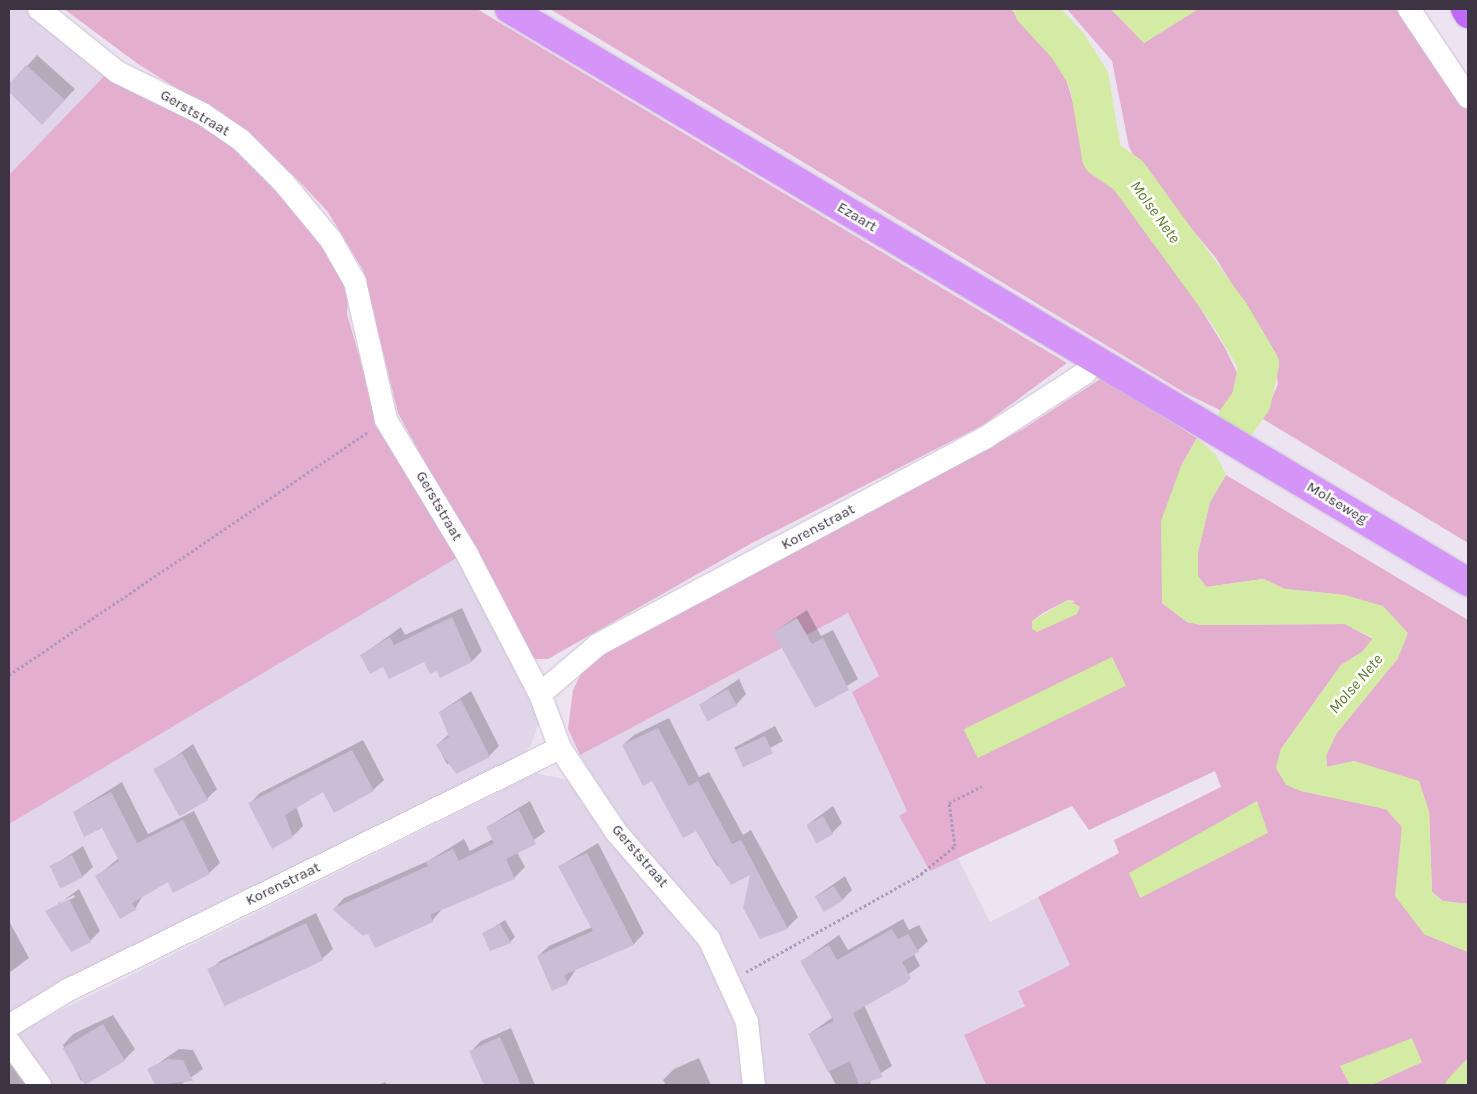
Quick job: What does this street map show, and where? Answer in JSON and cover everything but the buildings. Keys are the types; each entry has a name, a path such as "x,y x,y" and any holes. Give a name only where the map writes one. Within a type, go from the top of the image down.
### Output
{"highway":[{"path":"1465,9 1468,14"}],"main road":[{"name":"Ezaart","path":"509,9 1205,425"},
{"name":"Molseweg","path":"1205,425 1468,582"}],"street":[{"name":"Gerststraat","path":"38,9 117,72 203,114 241,140 284,182 331,240 354,282 386,420 467,554 540,694 560,748 617,832 696,919 730,980 747,1022 754,1085"},
{"path":"1409,9 1468,97"},
{"name":"Korenstraat","path":"540,694 599,644 985,438 1085,373 1096,360"},
{"name":"Korenstraat","path":"9,1026 68,990 560,748"},
{"path":"9,1042 40,1085"}],"path":[{"path":"9,675 386,420"},
{"path":"730,980 921,874 955,846 949,803 982,786"}],"shaded area":[{"path":"9,9 27,9 107,73 9,175"},
{"path":"64,9 477,9 1067,363 983,425 752,543 548,659 531,659 398,413 363,270 328,212 298,180 218,114 138,64"},
{"path":"550,9 1011,9 1061,62 1090,159 1175,267 1225,348 1241,381 1240,401 1230,415 1185,393"},
{"path":"1067,9 1111,9 1144,43 1198,9 1398,9 1468,111 1468,543 1263,419 1278,384 1273,352 1216,258 1142,170 1129,147 1112,61"},
{"path":"107,73 211,129 242,151 323,244 348,292 347,314 379,425 460,556 9,824 9,175"},
{"path":"1102,378 1197,438 1181,466 1162,603 1187,622 1202,625 1345,624 1373,639 1362,652 1341,665 1281,749 1276,768 1301,791 1386,809 1402,827 1400,855 1424,934 1468,952 1468,1058 1445,1085 1371,1085 1422,1062 1340,1066 1350,1085 986,1085 964,1035 1025,1006 1018,991 1070,965 1038,897 1119,853 1114,840 1221,787 1215,771 1089,830 1072,806 930,871 899,816 907,811 852,692 879,676 848,613 580,755 568,729 573,690 582,672 598,656 1023,429","holes":["1068,600 1075,601 1032,621 1043,613","1256,801 1140,898 1247,808"]},
{"path":"1226,475 1468,620 1468,904 1443,901 1432,892 1429,811 1354,761 1327,767 1326,756 1336,734 1398,658 1345,595 1285,589 1263,579 1206,587 1198,576 1198,552 1210,502"},
{"path":"460,556 540,721 530,747 517,758 60,981 9,1013 9,824"},
{"path":"848,613 879,676 852,692 907,811 899,816 930,870 958,858 990,922 1038,897 1070,965 1018,990 1026,1005 964,1035 986,1085 763,1085 709,924 622,824 580,755"},
{"path":"537,773 571,781 705,951 733,1017 746,1085 9,1085 9,1051 23,1029"}],"water":[{"path":"1111,9 1198,9 1144,43"},
{"path":"1197,438 1216,455 1226,475 1210,502 1198,552 1198,576 1206,587 1263,579 1285,589 1345,595 1383,606 1408,633 1398,658 1336,734 1326,756 1327,767 1354,761 1419,781 1429,811 1432,892 1443,901 1468,904 1468,952 1424,934 1395,896 1402,827 1386,809 1301,791 1286,785 1276,768 1281,749 1341,665 1362,652 1373,638 1345,624 1202,625 1187,622 1162,603 1161,521 1181,466"},
{"path":"1068,600 1080,607 1077,614 1037,632 1032,629 1032,621"},
{"path":"1112,657 1126,686 978,758 964,729"},
{"path":"1257,801 1268,833 1140,898 1129,873"},
{"path":"1412,1038 1422,1062 1371,1085 1350,1085 1340,1066"},
{"path":"1468,1058 1468,1085 1445,1085 1447,1080"}],"waterway":[{"name":"Molse Nete","path":"1034,9 1068,46 1089,80 1102,157 1128,175 1230,315 1259,364 1251,401 1237,421"}]}
